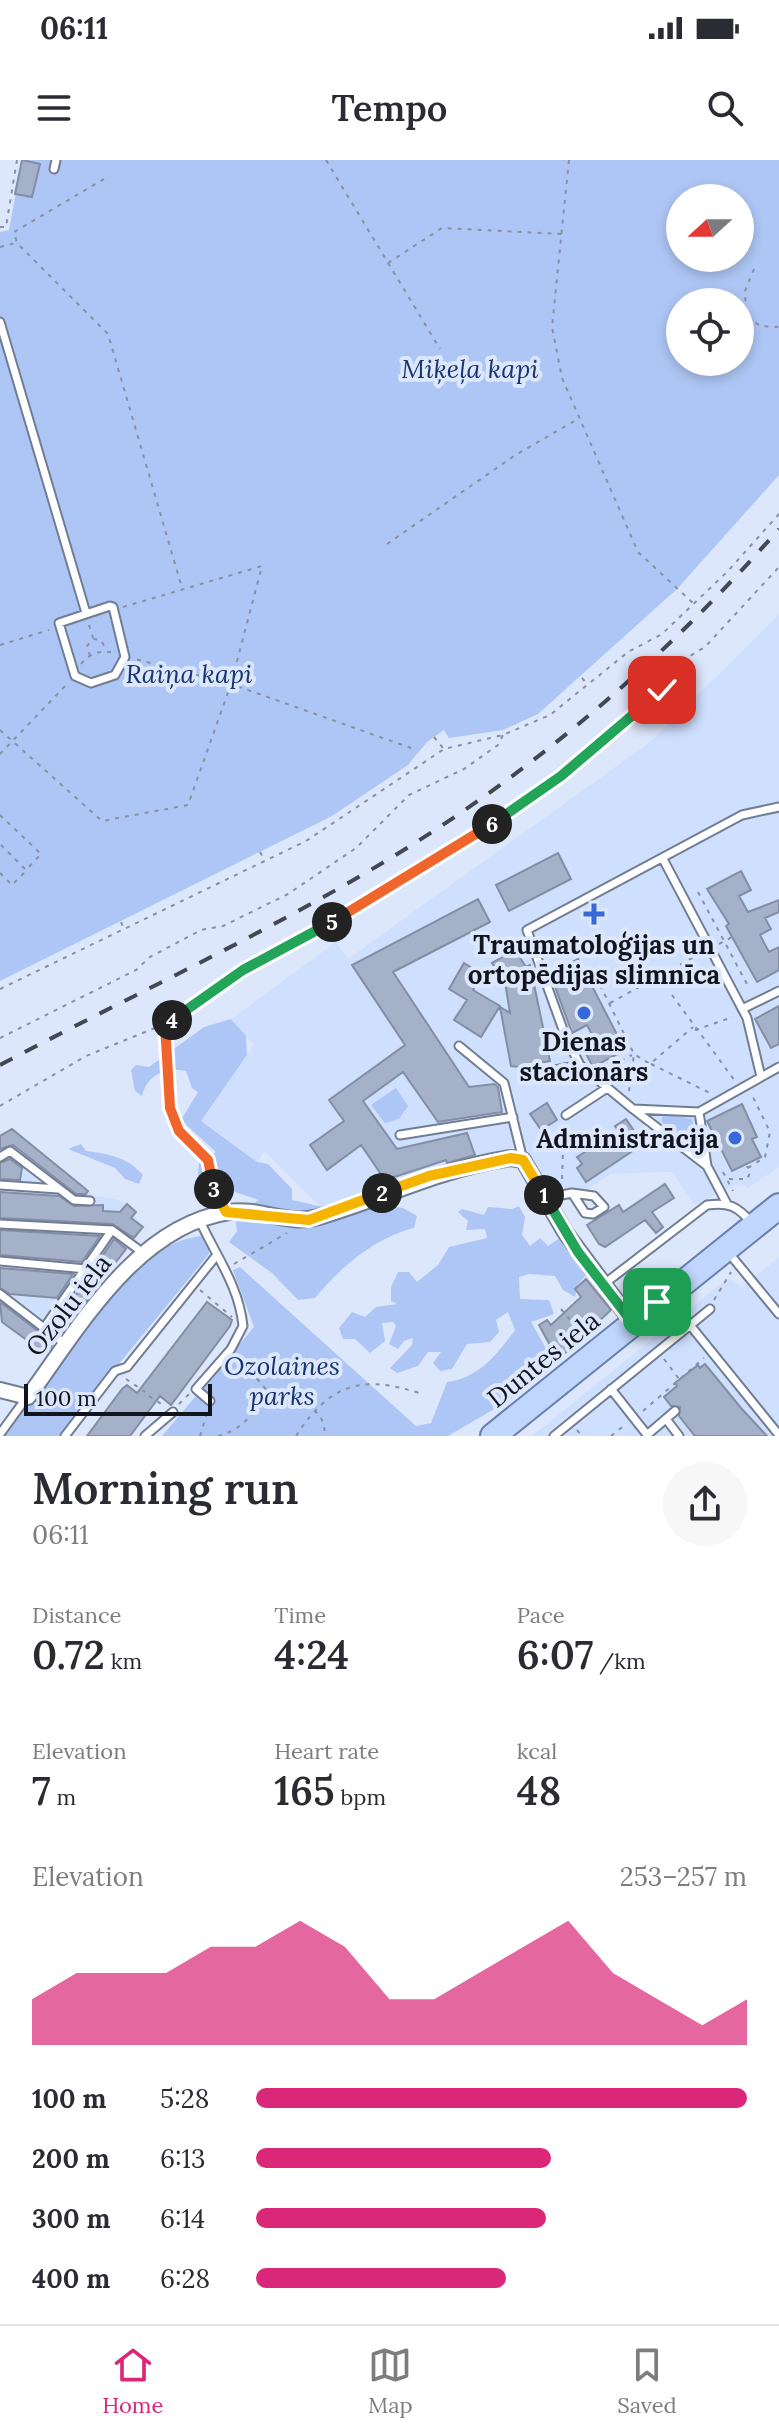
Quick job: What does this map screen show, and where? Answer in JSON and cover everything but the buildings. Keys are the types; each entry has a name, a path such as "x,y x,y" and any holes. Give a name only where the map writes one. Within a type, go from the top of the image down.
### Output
{"main road":[{"name":"Duntes iela","path":"493,1436 632,1322 728,1259 754,1224 779,1206"}],"street":[{"path":"232,1211 309,1220 429,1176 498,1160 523,1160 565,1232 632,1322"},
{"name":"Ozolu iela","path":"28,1397 118,1275 142,1252 200,1221 232,1211"},
{"path":"0,1390 28,1397"}],"lane":[{"path":"0,322 86,613"},
{"path":"110,606 114,609 125,657 118,672 102,683 91,683 75,676 60,622 110,606"},
{"path":"707,1166 580,1065 566,1038 527,930 742,815 779,807"},
{"path":"663,859 742,1011 761,1077"},
{"path":"742,1011 779,991"},
{"path":"459,1046 504,1083 523,1160"},
{"path":"540,1073 580,1065"},
{"path":"630,1106 699,1112 779,1067"},
{"path":"566,1115 607,1088"},
{"path":"699,1112 707,1166 726,1202"},
{"path":"400,1135 513,1117"},
{"path":"0,1157 10,1151 74,1200 90,1201"},
{"path":"0,1185 61,1190"},
{"path":"546,1198 572,1193"},
{"path":"602,1285 707,1205 726,1202 739,1207 754,1224"},
{"path":"200,1221 216,1256 227,1268 243,1326 231,1349 196,1389 210,1401"},
{"path":"0,1224 112,1230 142,1252"},
{"path":"44,1328 112,1230"},
{"path":"65,1436 115,1371 127,1367 216,1256"},
{"path":"728,1259 779,1314"},
{"path":"0,1261 86,1269"},
{"path":"0,1294 60,1340"},
{"path":"554,1436 710,1309"},
{"path":"690,1325 779,1435"},
{"path":"611,1389 648,1435 675,1411"},
{"path":"0,1434 28,1397"},
{"path":"145,1436 175,1409"},
{"path":"666,1419 679,1436"}],"path":[{"path":"0,227 6,227 17,160"},
{"path":"326,160 440,349"},
{"path":"569,160 564,234 552,327 562,378 638,552 694,604"},
{"path":"104,179 14,232 17,243 108,334 183,589"},
{"path":"387,263 442,228 564,234"},
{"path":"0,247 17,243"},
{"path":"753,272 745,291 746,315 760,326 779,327"},
{"path":"387,544 533,444 578,419"},
{"path":"0,989 125,930 337,822 444,749 503,735 550,715 628,652 662,634 779,514"},
{"path":"0,730 102,821 188,805 231,684 262,566 114,609"},
{"path":"0,1106 86,1056 165,1024 243,970 334,921 499,820 561,776 662,690 690,656 705,647 779,567"},
{"path":"0,645 59,626"},
{"path":"91,632 93,639"},
{"path":"93,639 105,642 106,650"},
{"path":"90,656 87,646 93,639"},
{"path":"0,754 75,676 90,656 106,650 231,684 411,748"},
{"path":"582,678 588,685"},
{"path":"0,1038 136,970 150,957 201,930 223,926 288,894 356,848 409,795 464,769 498,745 503,735"},
{"path":"434,737 444,749"},
{"path":"0,815 41,854 12,885 0,873"},
{"path":"0,844 26,870"},
{"path":"260,852 265,860"},
{"path":"698,892 748,986"},
{"path":"121,922 125,930"},
{"path":"609,1004 732,937"},
{"path":"600,985 634,1054 630,1106"},
{"path":"672,995 694,1029 744,1087 770,1132 765,1157 748,1167 747,1179 728,1179"},
{"path":"650,1064 694,1029 742,1011"},
{"path":"165,1024 170,1108 179,1131 208,1160 210,1182 232,1211"},
{"path":"634,1054 722,1099"},
{"path":"593,1076 634,1054"},
{"path":"562,1179 566,1115"},
{"path":"227,1268 309,1220"},
{"path":"710,1309 728,1259"},
{"path":"193,1284 243,1326"},
{"path":"561,1309 577,1328"},
{"path":"231,1349 273,1398"},
{"path":"662,1392 711,1352"},
{"path":"670,1367 679,1379"},
{"path":"115,1371 145,1392"},
{"path":"296,1436 315,1410 337,1391 349,1386 393,1384 422,1394"},
{"path":"149,1396 175,1409 196,1389"},
{"path":"218,1436 236,1432 260,1404 273,1398 289,1399 315,1410 321,1416 325,1436"},
{"path":"200,1436 210,1401"}],"shaded area":[{"name":"Traumatoloģijas un ortopēdijas slimnīca","path":"779,614 779,1167 748,1188 740,1183 695,1205 672,1172 611,1174 585,1191 549,1187 524,1144 321,1208 264,1151 257,1162 201,1121 254,1045 231,1019 336,942 348,959 650,742"},
{"path":"12,1129 94,1196 127,1204 143,1227 49,1356 0,1320 0,1136"},
{"path":"779,1257 779,1436 532,1436 728,1278 742,1287"}],"green space":[{"path":"22,160 779,160 779,475 677,589 538,714 503,730 449,738 444,730 427,742 408,765 332,816 0,981 0,232 9,230"},
{"path":"231,1019 246,1036 247,1055 201,1121 257,1162 268,1164 292,1189 292,1200 332,1209 351,1202 403,1208 417,1216 414,1228 385,1239 359,1255 315,1298 298,1300 272,1273 229,1242 237,1231 235,1216 259,1200 226,1189 210,1197 197,1188 199,1162 216,1152 181,1120 198,1092 192,1088 186,1071 171,1070 158,1074 148,1083 142,1096 135,1091 131,1070 136,1065 149,1067 204,1027"},
{"path":"396,1088 408,1106 399,1119 385,1123 371,1105"},
{"path":"664,1112 692,1119 699,1150 665,1127 661,1120"},
{"path":"81,1144 86,1151 110,1155 131,1164 143,1175 139,1184 125,1179 115,1168 68,1149"},
{"name":"Ozolaines parks","path":"519,1206 525,1217 522,1235 530,1246 540,1238 548,1246 563,1236 588,1273 578,1284 575,1297 563,1290 555,1276 529,1274 519,1277 520,1299 549,1300 554,1314 531,1322 555,1364 518,1395 448,1436 162,1436 254,1327 233,1270 240,1267 416,1426 431,1423 447,1382 478,1370 515,1330 508,1312 496,1320 499,1332 490,1342 467,1344 452,1369 440,1371 433,1363 441,1352 428,1352 418,1366 397,1373 390,1368 412,1345 413,1338 404,1341 398,1349 389,1344 396,1326 393,1322 382,1323 385,1341 370,1353 355,1339 343,1339 339,1328 352,1312 365,1317 376,1307 397,1304 391,1301 391,1287 398,1272 409,1272 417,1282 438,1265 449,1247 487,1238 485,1229 466,1230 468,1221 458,1212 462,1209 484,1215 488,1207 512,1209"},
{"path":"201,1236 209,1246 209,1254 60,1436 3,1436 131,1271 172,1244"}],"railway":[{"path":"0,1065 357,878 509,779 605,702 650,661 779,529"}],"place":[{"name":"Traumatoloģijas un ortopēdijas slimnīca","path":"594,914"},
{"name":"Dienas stacionārs","path":"584,1013"},
{"name":"Administrācija","path":"735,1138"}],"route":[{"path":"657,1302 632,1322 578,1252 523,1160 498,1160 429,1176 309,1220 226,1212 210,1182 208,1160 179,1131 170,1108 165,1024 243,970 334,921 499,820 561,776 662,690"}],"park label":[{"name":"Miķeļa kapi","path":"470,368"},
{"name":"Raiņa kapi","path":"189,673"}]}
